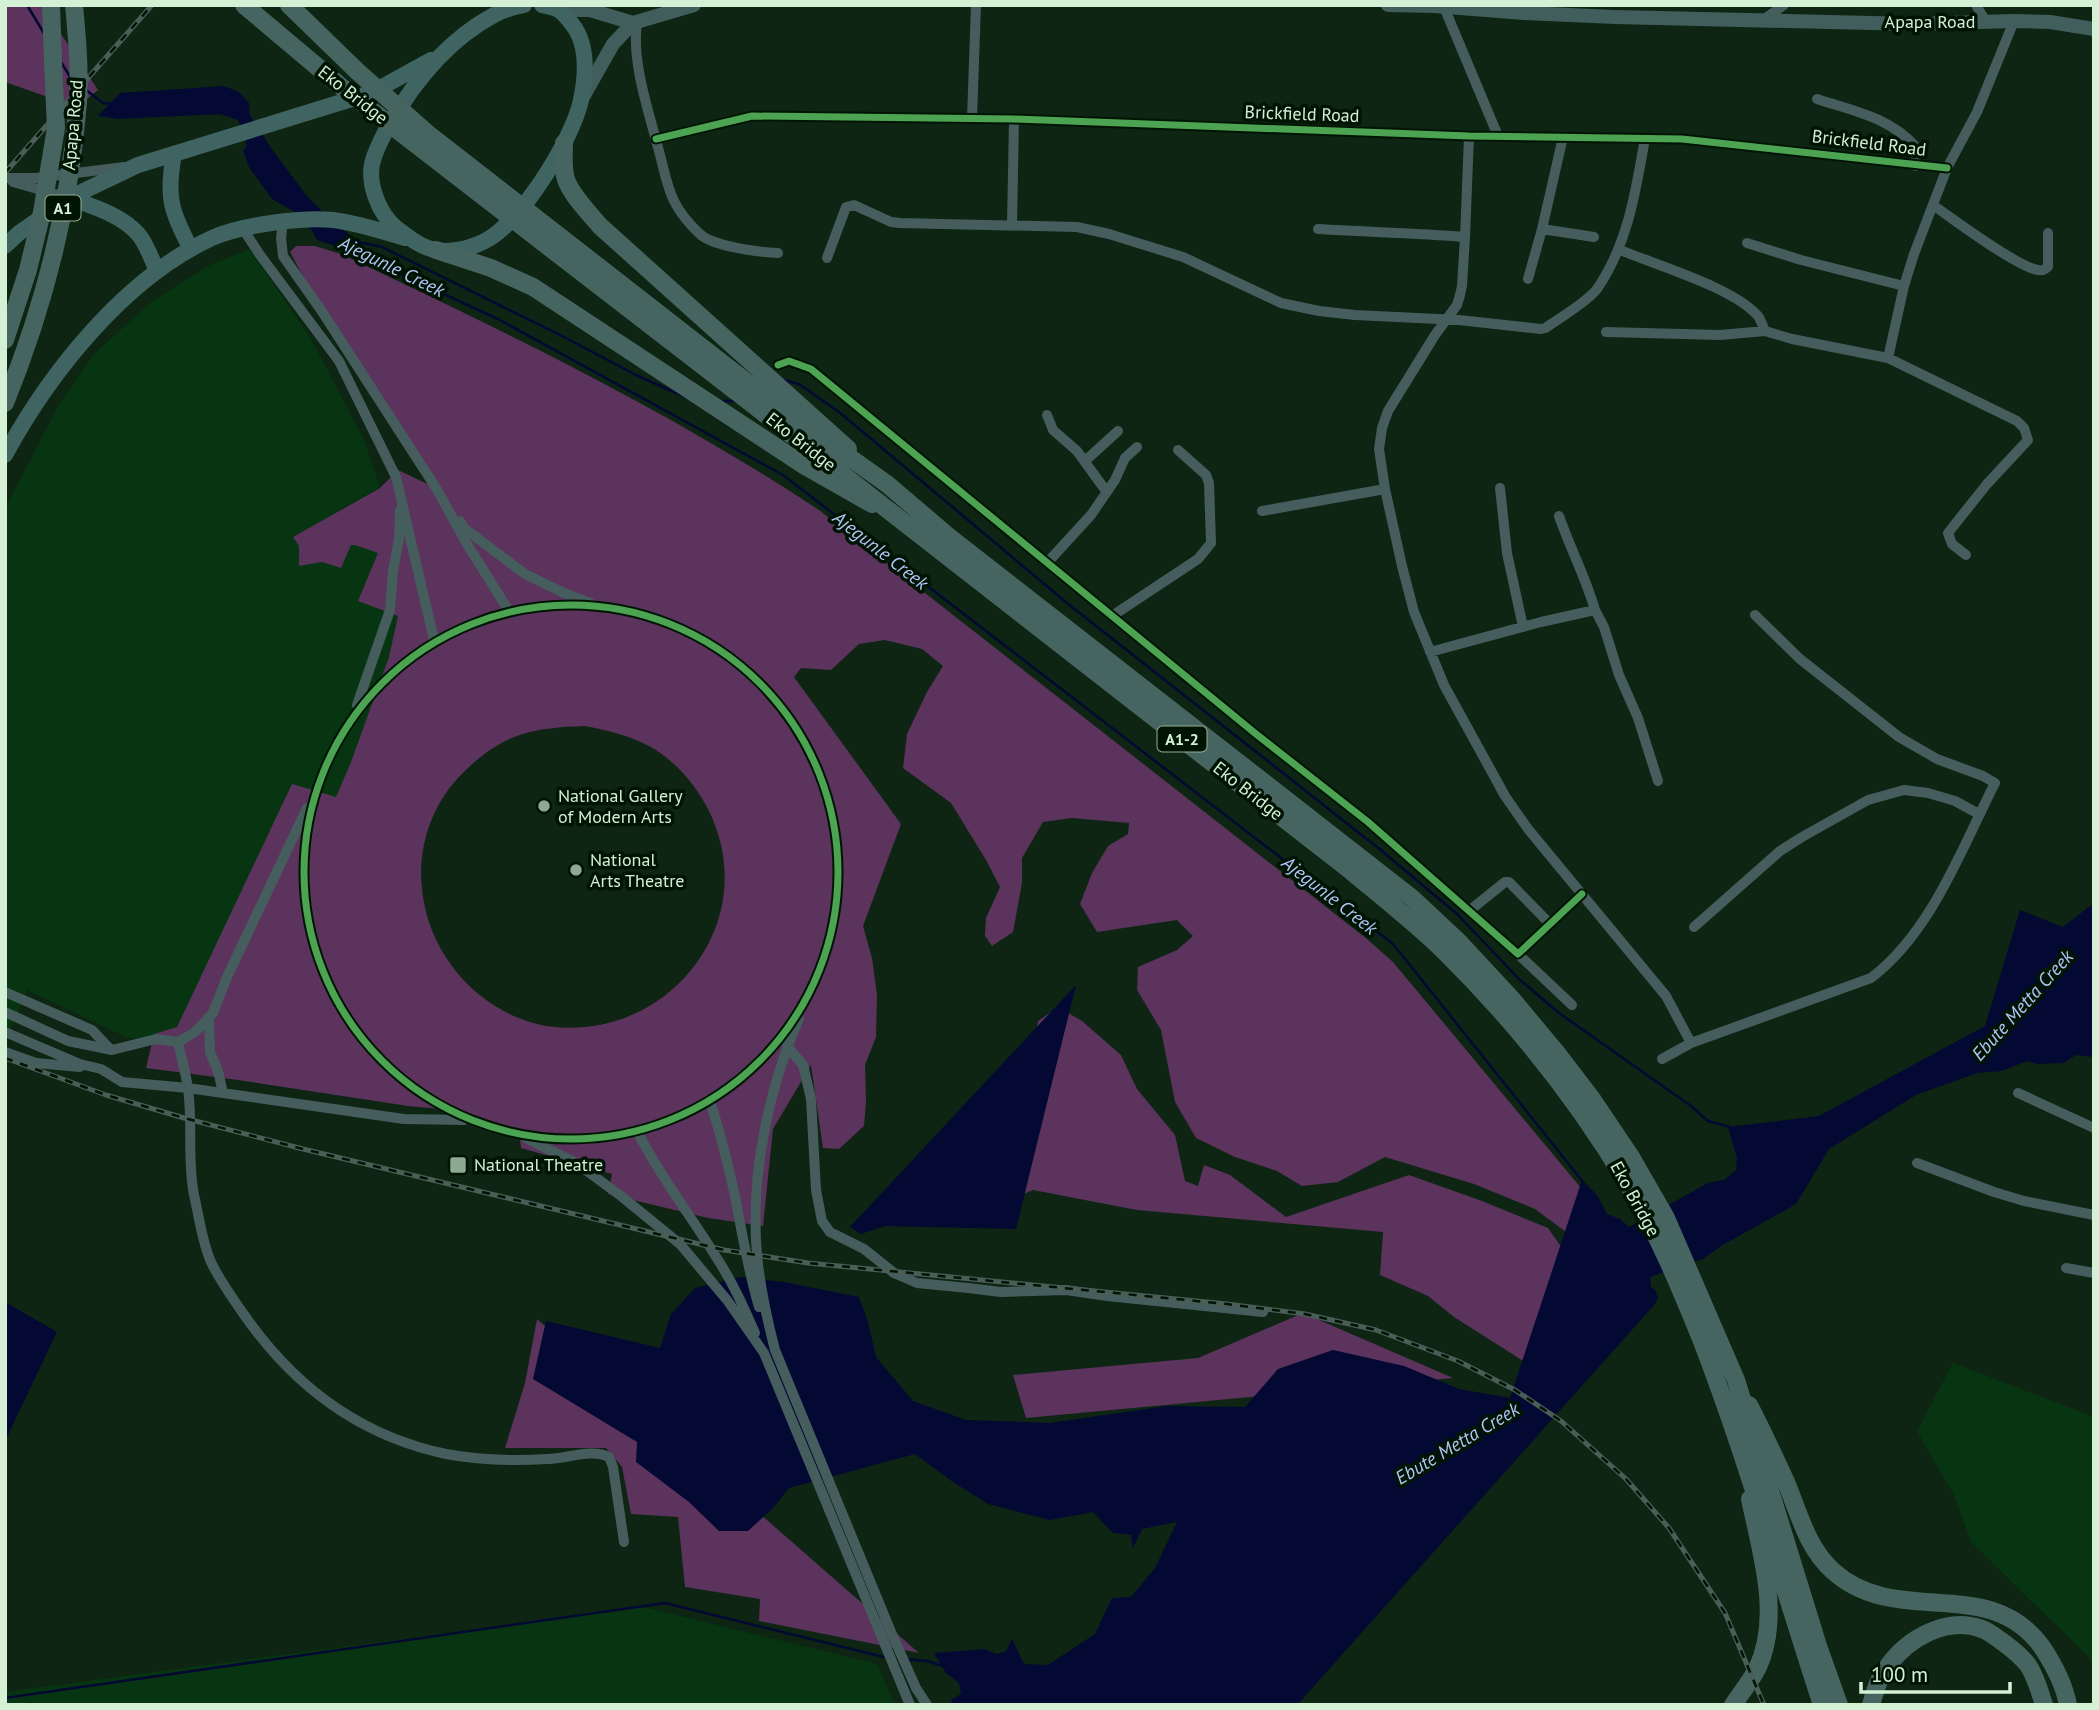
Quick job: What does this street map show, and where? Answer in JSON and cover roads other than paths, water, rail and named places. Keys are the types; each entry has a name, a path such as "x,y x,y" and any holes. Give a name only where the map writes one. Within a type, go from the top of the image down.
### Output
{"highway":[{"name":"Apapa Road","path":"5,340 28,270 42,212 57,128 51,5"},
{"name":"Apapa Road","path":"5,403 22,362 58,237 71,165 78,100 78,43 74,5"},
{"name":"Eko Bridge","path":"244,5 339,85 1351,871 1441,948 1478,987 1561,1084 1630,1187 1672,1270 1737,1437 1822,1705"},
{"name":"Eko Bridge","path":"289,5 357,71 427,133 776,405 887,484 958,544 1412,898 1459,942 1511,998 1592,1099 1631,1157 1666,1218 1737,1380 1818,1646 1839,1705"},
{"path":"564,143 567,181 583,207 600,226 887,484"},
{"path":"436,250 491,268 533,287 805,466 899,520"},
{"path":"1737,1380 1786,1483 1809,1539 1832,1571 1848,1583 1886,1598 1987,1608 2003,1614 2038,1641 2059,1675 2068,1705"},
{"path":"1733,1705 1758,1667 1765,1644 1768,1598 1737,1437"},
{"path":"1871,1705 1877,1684 1889,1665 1914,1640 1948,1626 1980,1628 2012,1649 2028,1665 2044,1705"}],"main road":[{"path":"476,27 491,5"},
{"path":"410,239 389,222 373,187 372,166 379,144 403,100 429,67 494,14 524,5"},
{"path":"5,455 40,398 73,352 113,310 157,271 214,237 283,222 333,220 410,239 436,250 466,248 485,242 505,226 523,207 564,143 581,102 584,60 582,44 577,30 554,7"},
{"path":"5,246 69,198 138,164 371,93 448,50"},
{"path":"174,154 170,178 171,201 175,219 191,249"},
{"path":"69,198 113,215 128,225 141,237 157,271"}],"street":[{"path":"581,102 613,44 635,23 694,5"},
{"path":"972,118 976,5"},
{"name":"Apapa Road","path":"1388,5 1615,18 1913,23 2050,22 2094,29"},
{"path":"1763,20 1782,5"},
{"path":"1976,5 1986,22"},
{"path":"1440,6 1498,136"},
{"path":"554,7 590,10 635,23"},
{"path":"1888,358 1904,286 1933,205 1947,168 1977,113 2014,21"},
{"path":"635,23 640,70 674,201 703,237 720,244 778,253"},
{"path":"1817,99 1878,118 1897,128 1915,146 1916,166"},
{"name":"Brickfield Road","path":"656,139 752,116 972,118 1469,136 1682,139 1947,168"},
{"path":"1012,225 1014,119"},
{"path":"1469,136 1462,286 1457,305 1388,411 1379,449 1385,489 1414,612 1450,696 1505,796 1528,828 1666,996 1691,1043"},
{"path":"1528,279 1563,137"},
{"path":"827,258 846,207 854,205 891,222 1077,228 1110,234 1183,257 1281,303 1319,311 1545,328 1596,290 1618,249 1634,201 1645,138"},
{"path":"5,178 61,176 138,164"},
{"path":"5,178 69,198"},
{"path":"1933,205 2013,258 2041,271 2048,267 2048,233"},
{"path":"283,222 281,238 284,256 464,528 526,574 566,594 597,606 660,621 695,635 737,662 774,698 795,724 825,786 834,818 838,847 838,904 827,954 787,1046 767,1113 758,1176 757,1255 769,1352"},
{"path":"243,229 339,361 396,477 434,640"},
{"path":"1318,229 1465,237"},
{"path":"1542,229 1594,237"},
{"path":"1747,243 1801,260 1904,286"},
{"path":"1618,249 1704,283 1736,299 1759,317 1765,331"},
{"path":"308,317 321,310"},
{"path":"1606,332 1720,335 1765,331 1888,358 2017,421 2024,428 2028,440 1987,484 1948,533 1952,544 1966,555"},
{"path":"778,365 789,361 811,369 1256,734 1368,822 1572,1005"},
{"path":"1047,415 1053,430 1077,451 1106,491"},
{"path":"1084,461 1118,431"},
{"path":"1047,563 1091,515 1115,480 1125,458 1137,447"},
{"path":"1112,616 1198,559 1211,543 1209,483 1206,475 1178,450"},
{"path":"436,488 509,611"},
{"path":"1500,488 1507,553 1523,626"},
{"path":"1262,511 1385,489"},
{"path":"355,711 390,610 399,539 400,495"},
{"path":"1559,516 1575,559 1587,581 1619,675 1638,718 1658,781"},
{"path":"7,1013 68,1041 112,1050 156,1039 178,1042 195,1032 209,1019 311,802 318,778 334,743 355,711 390,674 434,640 467,625 509,611 550,605 597,606"},
{"path":"1430,652 1523,626 1595,610"},
{"path":"1662,1059 1691,1043 1871,978 1883,969 1936,903 1995,783 1937,759 1899,737 1800,659 1755,615"},
{"path":"1694,927 1780,851 1868,800 1904,790 1916,791 1955,801 1979,814"},
{"path":"311,802 305,889 313,940 324,981 361,1040 411,1088 464,1120"},
{"path":"1469,911 1505,882 1509,882 1550,924"},
{"path":"1518,954 1582,894"},
{"path":"5,992 92,1030 112,1050"},
{"path":"5,1032 80,1064 102,1069 122,1082 188,1088 404,1119 464,1120 520,1135 572,1139 598,1138 638,1131 675,1119 710,1101 764,1058 806,1002"},
{"path":"209,1019 210,1052 223,1093"},
{"path":"178,1042 188,1088 193,1191 210,1259 227,1290 258,1335 290,1372 318,1396 357,1421 410,1443 446,1454 526,1460 600,1453 609,1457 624,1542"},
{"path":"787,1046 803,1065 811,1099 816,1190 822,1221 830,1232 864,1249 894,1273 917,1283 1001,1292 1066,1290 1262,1312"},
{"path":"5,1052 36,1063 102,1069"},
{"path":"2018,1093 2094,1128"},
{"path":"710,1101 725,1155 745,1255 763,1319 769,1352"},
{"path":"638,1131 652,1162 718,1260 769,1352 911,1690 927,1705"},
{"path":"520,1135 576,1163 680,1244 769,1352"},
{"path":"1917,1163 2024,1201 2094,1214"},
{"path":"2066,1268 2094,1273"},
{"path":"910,1705 911,1690"}],"water":[{"path":"224,86 239,92 249,103 250,115 306,195 336,225 357,240 361,246 354,252 317,240 293,211 272,199 249,167 243,151 247,146 238,120 220,114 118,119 98,116 120,93"},
{"name":"Ebute Metta Creek","path":"2094,903 2094,1057 2076,1055 2064,1063 2037,1064 2027,1061 2002,1071 1977,1073 1916,1095 1829,1149 1796,1204 1703,1259 1650,1277 1651,1287 1658,1297 1655,1304 1297,1705 952,1705 951,1700 961,1694 959,1683 946,1673 934,1653 984,1649 997,1654 1006,1651 1012,1639 1024,1664 1048,1665 1095,1634 1112,1598 1131,1597 1155,1568 1177,1522 1142,1529 1133,1548 1131,1535 1113,1533 1093,1512 1050,1520 988,1504 915,1454 789,1488 773,1508 748,1531 719,1531 689,1502 636,1462 637,1442 533,1379 546,1321 660,1348 671,1314 695,1288 741,1277 784,1282 859,1297 876,1357 913,1401 966,1420 1050,1423 1167,1406 1245,1407 1278,1369 1333,1350 1404,1366 1459,1389 1510,1398 1582,1180 1597,1195 1607,1214 1620,1219 1629,1227 1708,1183 1724,1180 1736,1170 1737,1158 1728,1127 1819,1116 1985,1026 2020,910 2063,927"},
{"path":"1076,985 1016,1229 885,1226 861,1234 850,1227"},
{"path":"5,1302 57,1332 5,1441"}],"waterway":[{"name":"Ajegunle Creek","path":"27,5 45,35"},
{"name":"Ajegunle Creek","path":"61,62 72,80"},
{"name":"Ajegunle Creek","path":"86,90 103,103 110,104"},
{"path":"358,242 382,247 638,376 690,399"},
{"name":"Ajegunle Creek","path":"355,250 381,265 498,319 783,475 1393,944 1583,1182"},
{"path":"783,380 799,384 839,412 1067,603 1382,851 1457,914 1519,979 1559,1013 1691,1106 1708,1121 1730,1127"},
{"path":"721,401 735,401"},
{"path":"5,1698 665,1603 888,1658"},
{"path":"905,1659 943,1666"}],"railway":[{"path":"5,173 152,5"},
{"path":"5,1058 106,1095 184,1118 724,1250 808,1263 1227,1304 1305,1314 1376,1330 1458,1361 1515,1390 1561,1421 1626,1479 1669,1528 1725,1613 1764,1705"}],"place":[{"name":"National Gallery of Modern Arts","path":"544,806"},
{"name":"National Arts Theatre","path":"576,870"},
{"name":"National Theatre","path":"458,1165"}]}
